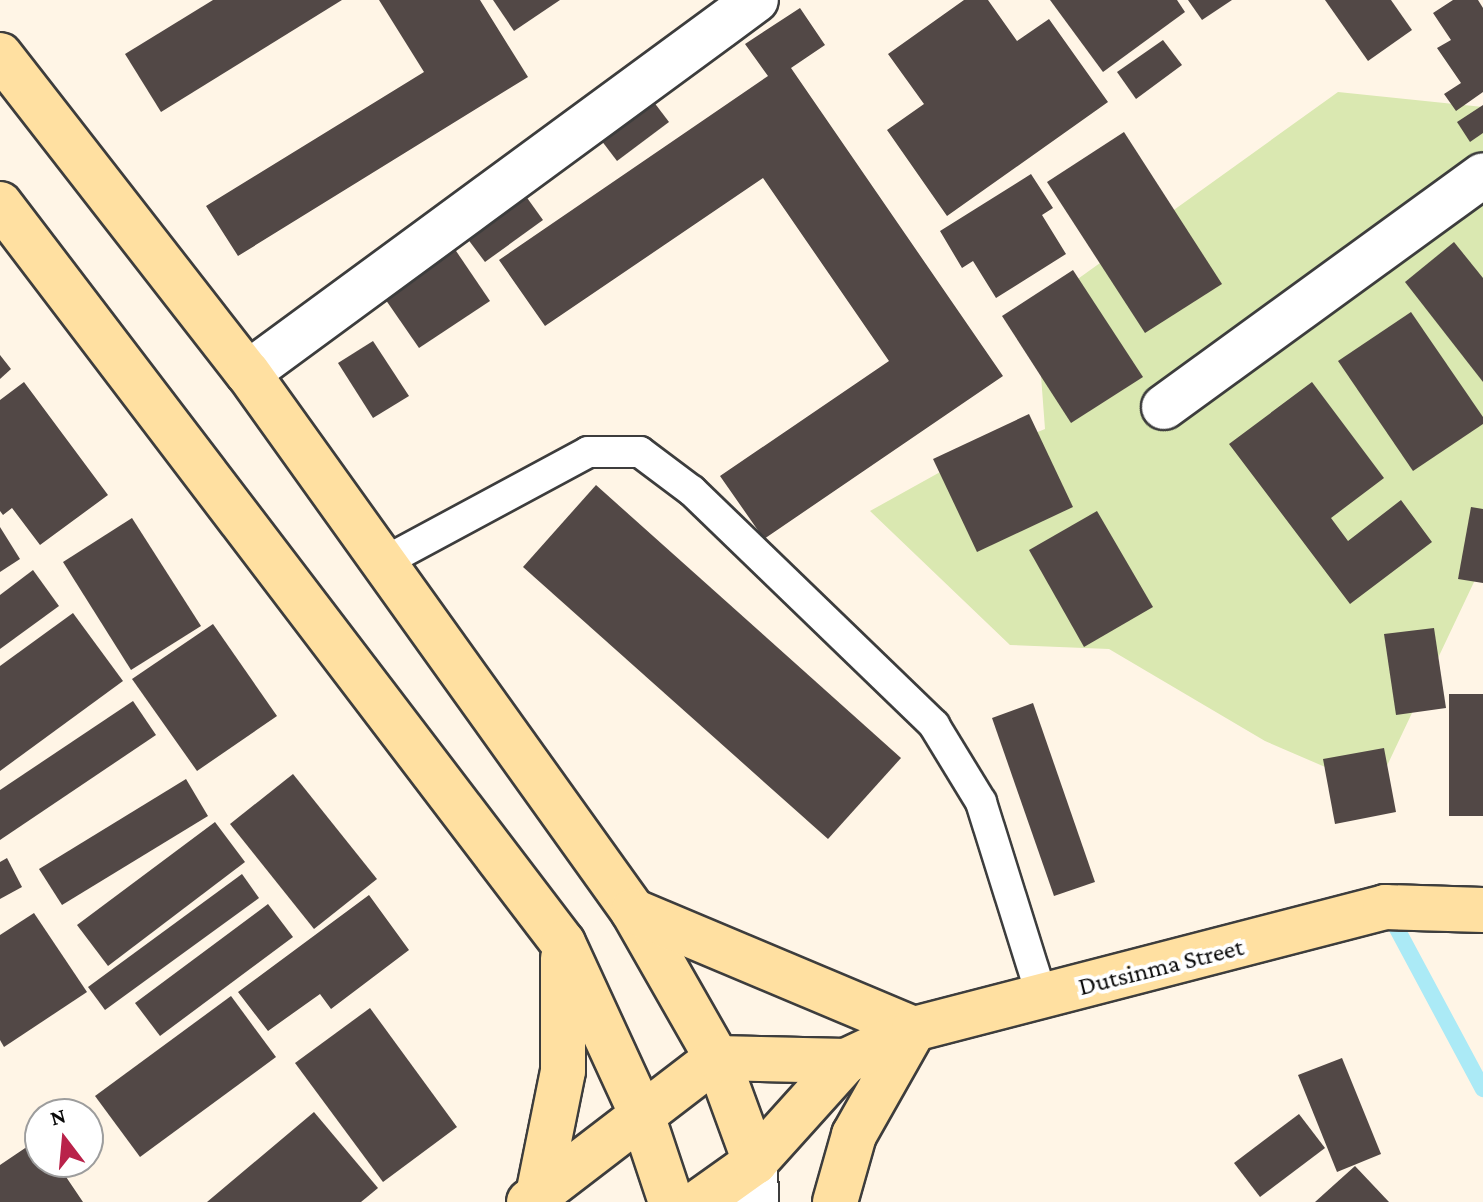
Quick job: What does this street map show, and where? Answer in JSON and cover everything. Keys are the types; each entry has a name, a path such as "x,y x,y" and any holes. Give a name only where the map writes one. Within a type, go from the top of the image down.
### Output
{"street":[{"path":"248,373 756,0"},
{"path":"0,55 248,373 633,911 717,1058 756,1182"},
{"path":"1164,407 1483,175"},
{"path":"0,204 563,943 642,1115 671,1202"},
{"name":"Dutsinma Street","path":"717,1058 846,1061 914,1029 1385,907 1483,910"},
{"path":"633,911 914,1029 854,1135 835,1202"},
{"path":"534,1199 563,1071 563,943"},
{"path":"534,1199 717,1058"},
{"name":"Dutsinma Street","path":"699,1202 756,1182 846,1061"}],"lane":[{"path":"384,562 588,452 640,452 692,491 934,725 981,802 1042,997"}],"green space":[{"path":"1338,92 1483,107 1483,563 1376,789 1265,741 1109,649 1010,645 870,511 942,471 1045,429 1036,309"}],"building":[{"path":"213,0 342,0 161,112 125,54"},
{"path":"379,0 480,0 528,77 238,256 206,206 424,72"},
{"path":"493,0 560,0 514,31"},
{"path":"964,0 988,0 1017,41 1049,19 1108,102 947,216 887,130 924,104 888,54"},
{"path":"1050,0 1177,0 1185,12 1103,72"},
{"path":"1188,0 1232,0 1202,20"},
{"path":"1325,0 1391,0 1412,30 1368,61"},
{"path":"1453,0 1478,0 1483,8 1483,92 1456,111 1444,94 1461,83 1437,48 1451,40 1433,13"},
{"path":"800,8 825,45 791,68 1003,376 764,539 720,476 889,361 763,178 545,326 499,260 768,76 745,44"},
{"path":"1163,40 1182,65 1136,99 1117,72"},
{"path":"650,97 669,122 617,161 598,136"},
{"path":"1483,105 1483,133 1470,142 1457,122"},
{"path":"1124,132 1222,284 1145,333 1047,182"},
{"path":"1031,174 1053,208 1042,215 1066,254 996,298 973,261 962,268 940,231"},
{"path":"525,195 543,220 485,262 467,238"},
{"path":"1454,242 1483,278 1483,382 1405,282"},
{"path":"452,245 490,301 419,348 381,293"},
{"path":"1073,270 1143,377 1071,423 1002,316"},
{"path":"1411,312 1483,417 1483,424 1413,471 1338,361"},
{"path":"373,341 409,396 373,418 338,363"},
{"path":"0,355 11,369 0,379"},
{"path":"24,382 108,495 40,545 12,508 3,515 0,511 0,400"},
{"path":"1312,382 1384,478 1331,518 1348,541 1401,500 1432,542 1350,604 1229,444"},
{"path":"1029,414 1073,507 977,552 933,459"},
{"path":"596,485 901,758 828,839 523,567"},
{"path":"1471,507 1483,509 1483,583 1458,579"},
{"path":"1097,511 1153,607 1084,647 1029,550"},
{"path":"132,518 201,626 131,670 63,562"},
{"path":"0,527 20,559 0,572"},
{"path":"33,570 59,606 0,649 0,595"},
{"path":"73,613 123,681 0,771 0,666"},
{"path":"213,624 277,716 197,771 132,679"},
{"path":"1434,628 1446,708 1396,715 1384,634"},
{"path":"1449,694 1483,694 1483,816 1449,816"},
{"path":"133,701 156,735 0,840 0,790"},
{"path":"1033,703 1095,882 1054,896 992,718"},
{"path":"1384,748 1396,812 1335,824 1323,759"},
{"path":"293,774 377,879 314,929 230,824"},
{"path":"186,779 208,816 62,905 39,869"},
{"path":"215,822 245,862 108,966 77,925"},
{"path":"7,858 22,887 0,899 0,862"},
{"path":"242,874 259,898 105,1010 88,987"},
{"path":"369,895 409,950 331,1009 320,994 268,1031 238,992"},
{"path":"268,904 293,937 160,1036 135,1003"},
{"path":"34,913 87,992 4,1047 0,1040 0,935"},
{"path":"231,996 276,1057 140,1157 104,1108 104,1098 95,1096"},
{"path":"370,1008 457,1127 383,1182 295,1063"},
{"path":"1342,1058 1381,1154 1337,1172 1298,1075"},
{"path":"314,1112 378,1188 361,1202 207,1202"},
{"path":"1299,1114 1325,1148 1260,1197 1234,1163"},
{"path":"24,1149 24,1178 67,1178 83,1202 0,1202 0,1165"},
{"path":"1355,1166 1389,1202 1315,1202"}],"waterway":[{"path":"1388,912 1483,1089"}]}
